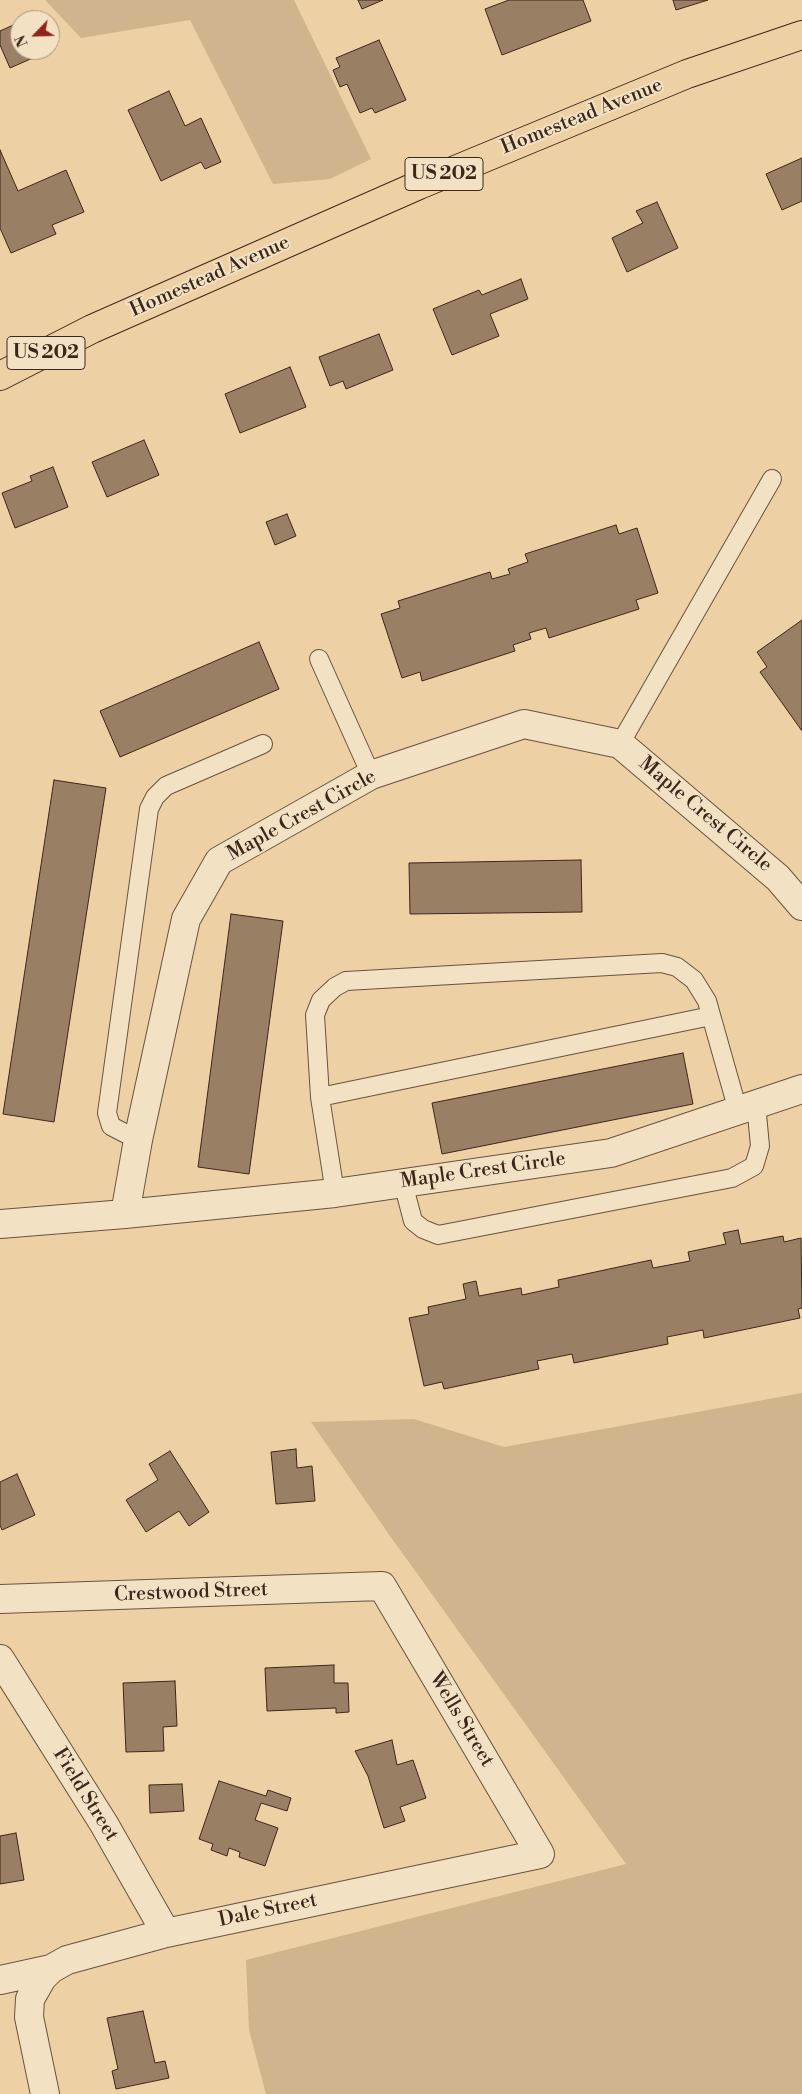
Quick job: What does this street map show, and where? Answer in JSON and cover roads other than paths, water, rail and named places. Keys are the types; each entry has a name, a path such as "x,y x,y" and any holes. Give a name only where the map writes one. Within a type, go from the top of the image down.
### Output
{"main road":[{"name":"Homestead Avenue","path":"0,376 92,329 428,181 688,74 802,35"},
{"name":"Homestead Avenue","path":"0,356 92,329"}],"street":[{"name":"Maple Crest Circle","path":"125,1214 138,1140 186,919 219,861 371,776 524,724 620,744 778,878 802,906"},
{"name":"Maple Crest Circle","path":"0,1224 125,1214 335,1193 611,1153 802,1090"},
{"name":"Maple Crest Circle","path":"0,1207 125,1214"},
{"name":"Crestwood Street","path":"0,1599 382,1586"},
{"name":"Wells Street","path":"382,1586 540,1854"},
{"name":"Field Street","path":"0,1659 104,1824 166,1933"},
{"name":"Dale Street","path":"0,1980 51,1968 67,1960 166,1933 540,1854"},
{"path":"45,2094 29,2016 30,1999 35,1988 51,1968"}],"lane":[{"path":"620,744 772,479"},
{"path":"319,659 371,776"},
{"path":"138,1140 111,1126 107,1113 149,809 155,797 166,786 262,744"},
{"path":"335,1193 320,1097 315,1014 321,1000 335,986 346,982 662,964 677,967 694,980 707,1001 760,1146 754,1166 732,1178 438,1235 423,1229 412,1221 403,1183"},
{"path":"320,1097 711,1016"}]}
